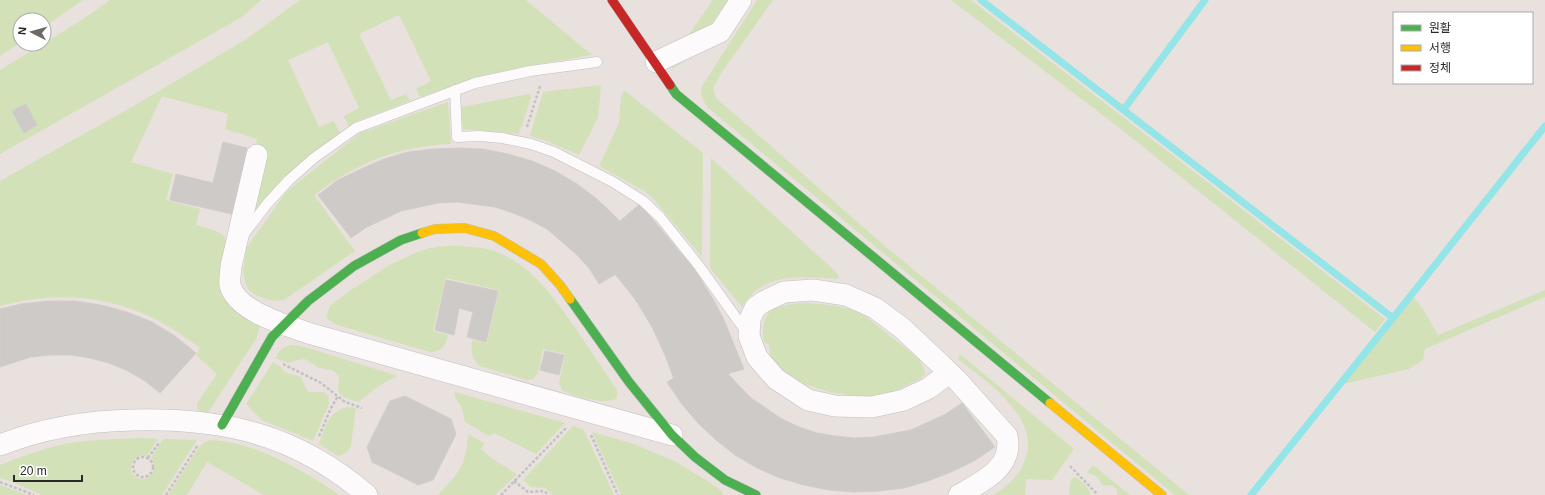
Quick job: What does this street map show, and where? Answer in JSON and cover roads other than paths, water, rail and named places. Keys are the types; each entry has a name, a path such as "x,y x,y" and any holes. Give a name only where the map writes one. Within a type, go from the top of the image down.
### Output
{"street":[{"path":"612,0 656,62 676,94 1162,495"},
{"path":"656,62 720,32 741,0"},
{"path":"257,155 231,272 230,284 233,293 241,302 255,311 285,325 308,333 672,435"},
{"path":"222,425 272,337 308,301 354,266 401,240 435,229 465,228 494,236 541,264 560,285 629,382 672,435 695,457 725,480 756,495"},
{"path":"949,373 929,388 904,400 872,407 835,406 808,400 776,379 757,357 749,336 750,319 755,308 763,302 784,292 813,290 846,295 874,308 902,328 949,373 1007,436 1009,444 1004,463 984,481 959,495"},
{"path":"0,445 24,436 69,425 111,421 169,419 222,425 250,431 280,441 311,455 333,469 366,495"}],"lane":[{"path":"236,244 266,204 289,180 314,158 356,128 475,83 545,69 597,62"},
{"path":"455,90 457,137 479,136 502,138 554,152 613,182 643,201 660,217 699,266 749,336"}],"waterway":[{"path":"981,0 1393,318"},
{"path":"1124,109 1205,0"},
{"path":"1251,495 1545,126"}]}
